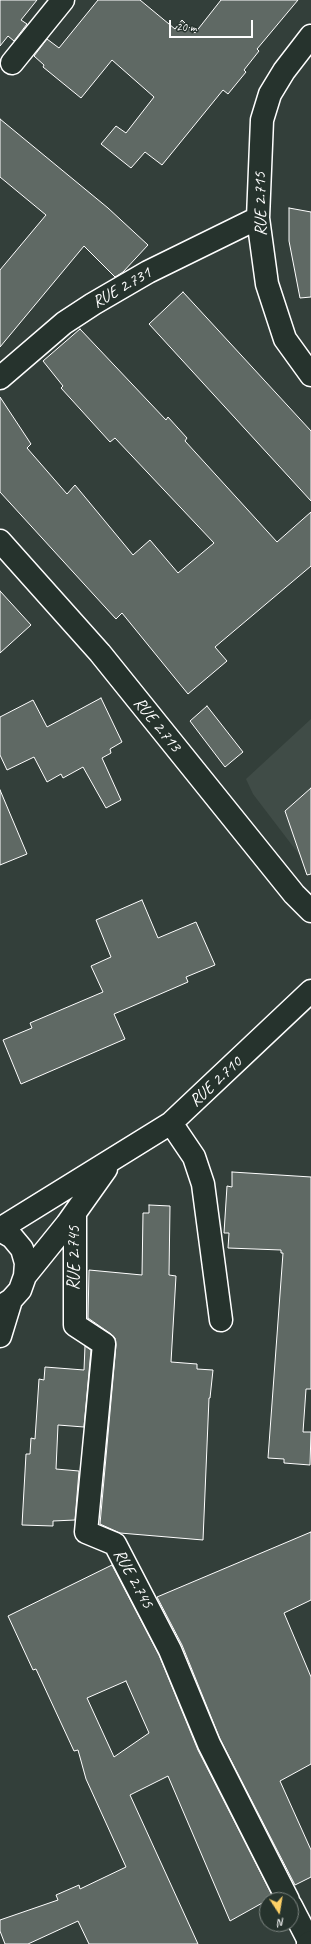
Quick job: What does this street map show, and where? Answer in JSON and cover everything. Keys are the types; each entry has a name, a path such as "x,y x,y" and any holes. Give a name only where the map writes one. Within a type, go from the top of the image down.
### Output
{"street":[{"path":"12,63 63,0"},
{"name":"RUE 2.715","path":"311,36 284,71 270,94 262,120 258,218 267,284 285,339 311,375"},
{"name":"RUE 2.731","path":"0,378 64,323 93,304 161,266 258,218"},
{"name":"RUE 2.713","path":"0,541 100,653 288,888 311,911"},
{"name":"RUE 2.710","path":"0,1229 111,1162 171,1123 311,991"},
{"path":"171,1123 194,1157 204,1184 221,1320"},
{"name":"RUE 2.710","path":"25,1276 75,1213 111,1162"},
{"name":"RUE 2.745","path":"75,1213 75,1326 104,1344 86,1532 115,1544 170,1650 209,1744 284,1892"},
{"path":"0,1229 12,1237 22,1249 26,1262 25,1276 20,1290 6,1304 0,1336"},
{"path":"299,1922 310,1943"}],"shaded area":[{"path":"311,719 311,870 253,794 246,779"}],"building":[{"path":"0,0 37,0 21,20 27,24 14,41 8,36 0,46"},
{"path":"98,0 140,0 175,29 182,20 195,33 221,0 298,0 257,49 259,51 244,70 246,72 228,94 223,90 162,165 145,152 131,168 101,144 116,126 126,133 154,97 112,60 81,98 43,67 44,65 34,56 47,39 59,48"},
{"path":"0,119 108,208 148,245 123,272 115,277 84,246 0,347 0,270 46,215 0,177"},
{"path":"289,208 311,212 311,297 300,298 289,241"},
{"path":"183,292 311,431 311,501 149,324"},
{"path":"80,329 166,420 168,417 187,438 185,441 277,542 311,512 311,566 215,647 227,661 188,694 122,613 116,619 0,492 0,397 31,444 27,448 67,494 75,485 133,555 150,540 178,573 214,543 115,438 110,442 61,388 63,386 43,361"},
{"path":"0,591 31,625 0,653"},
{"path":"101,698 122,742 110,749 111,753 102,758 121,800 106,808 83,767 63,778 61,774 47,782 34,757 7,770 0,755 0,717 33,700 47,727"},
{"path":"207,706 243,752 225,767 190,721"},
{"path":"311,788 311,874 307,875 285,811"},
{"path":"0,790 27,854 0,865"},
{"path":"142,900 158,938 196,922 215,965 186,977 188,982 114,1014 125,1039 21,1084 3,1040 32,1028 30,1023 103,992 91,966 111,957 96,920"},
{"path":"232,1172 311,1177 311,1389 306,1389 303,1432 311,1432 310,1465 284,1463 284,1459 268,1458 283,1253 281,1253 281,1250 228,1248 229,1233 224,1233 227,1186 232,1187"},
{"path":"149,1205 170,1206 169,1275 176,1276 171,1362 197,1364 197,1369 213,1370 209,1398 203,1540 120,1533 100,1524 116,1345 115,1338 111,1334 88,1318 89,1270 142,1275 143,1213 149,1213"},
{"path":"85,1346 91,1350 84,1427 58,1425 56,1469 79,1471 75,1520 53,1521 53,1526 22,1525 26,1454 30,1454 31,1438 35,1439 39,1379 44,1380 45,1367 84,1370"},
{"path":"311,1532 311,1600 284,1613 311,1677 311,1764 280,1781 311,1850 311,1877 295,1885 220,1739 182,1645 157,1597"},
{"path":"112,1565 159,1655 198,1750 270,1892 259,1892 259,1905 230,1921 168,1776 130,1795 198,1944 89,1944 78,1921 28,1944 5,1944 0,1931 0,1920 58,1900 56,1895 79,1885 80,1889 126,1867 86,1779 78,1750 74,1751 36,1669 33,1670 8,1616","holes":["126,1681 149,1733 114,1757 87,1698"]}]}
